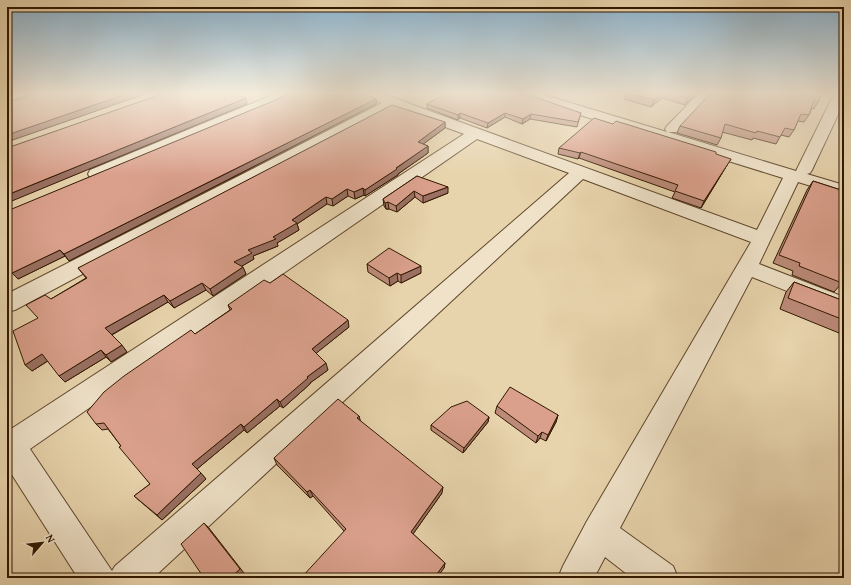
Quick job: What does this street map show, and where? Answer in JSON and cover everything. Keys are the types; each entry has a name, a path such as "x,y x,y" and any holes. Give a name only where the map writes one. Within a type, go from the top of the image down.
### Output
{"street":[{"path":"81,181 222,121"},
{"path":"7,304 358,121"},
{"path":"443,121 762,239"},
{"path":"621,121 798,173 844,182"},
{"path":"646,121 798,173 844,191"},
{"path":"672,129 679,121"},
{"path":"575,578 826,121"},
{"path":"98,578 9,444 475,133"},
{"path":"128,578 580,172"},
{"path":"747,267 844,306"},
{"path":"600,533 661,578"}],"building":[{"path":"7,121 47,121 7,135"},
{"path":"84,121 189,121 7,195 7,148"},
{"path":"224,121 331,121 64,254 60,250 12,273 7,266 7,211"},
{"path":"361,121 445,122 418,142 428,146 396,168 397,169 365,190 363,188 354,192 347,189 332,199 326,197 292,220 297,223 273,237 276,239 248,250 252,253 234,262 243,267 210,289 202,283 170,301 164,295 105,328 122,345 106,355 101,350 59,376 42,354 25,365 13,331 38,318 26,305 45,295 51,299 87,278 78,268"},
{"path":"590,121 604,121 613,124 617,121 716,152 716,154 731,159 704,201 675,191 678,185 581,152 559,148"},
{"path":"684,121 798,121 794,130 785,128 780,137 757,131 756,133 725,124 721,138 680,126"},
{"path":"417,176 448,187 423,196 414,191 396,206 388,202 385,203 383,199"},
{"path":"813,181 844,191 844,277 842,283 799,266 800,263 779,255"},
{"path":"389,248 421,266 401,275 397,273 389,278 367,264"},
{"path":"283,274 348,320 312,349 326,363 307,377 308,378 280,402 277,399 244,427 241,424 192,464 201,473 157,515 134,496 150,484 119,447 121,446 104,423 96,424 87,412 104,392 124,376 191,330 195,334 232,309 228,305 264,280 270,283"},
{"path":"794,282 844,301 844,320 788,298"},
{"path":"510,387 558,415 548,435 542,432 538,436 497,406"},
{"path":"338,399 359,416 357,418 443,487 411,532 445,563 434,578 301,578 346,529 310,490 307,492 274,458"},
{"path":"467,401 489,417 464,448 431,425 451,407"},
{"path":"204,523 240,569 230,578 204,578 181,544"}]}
